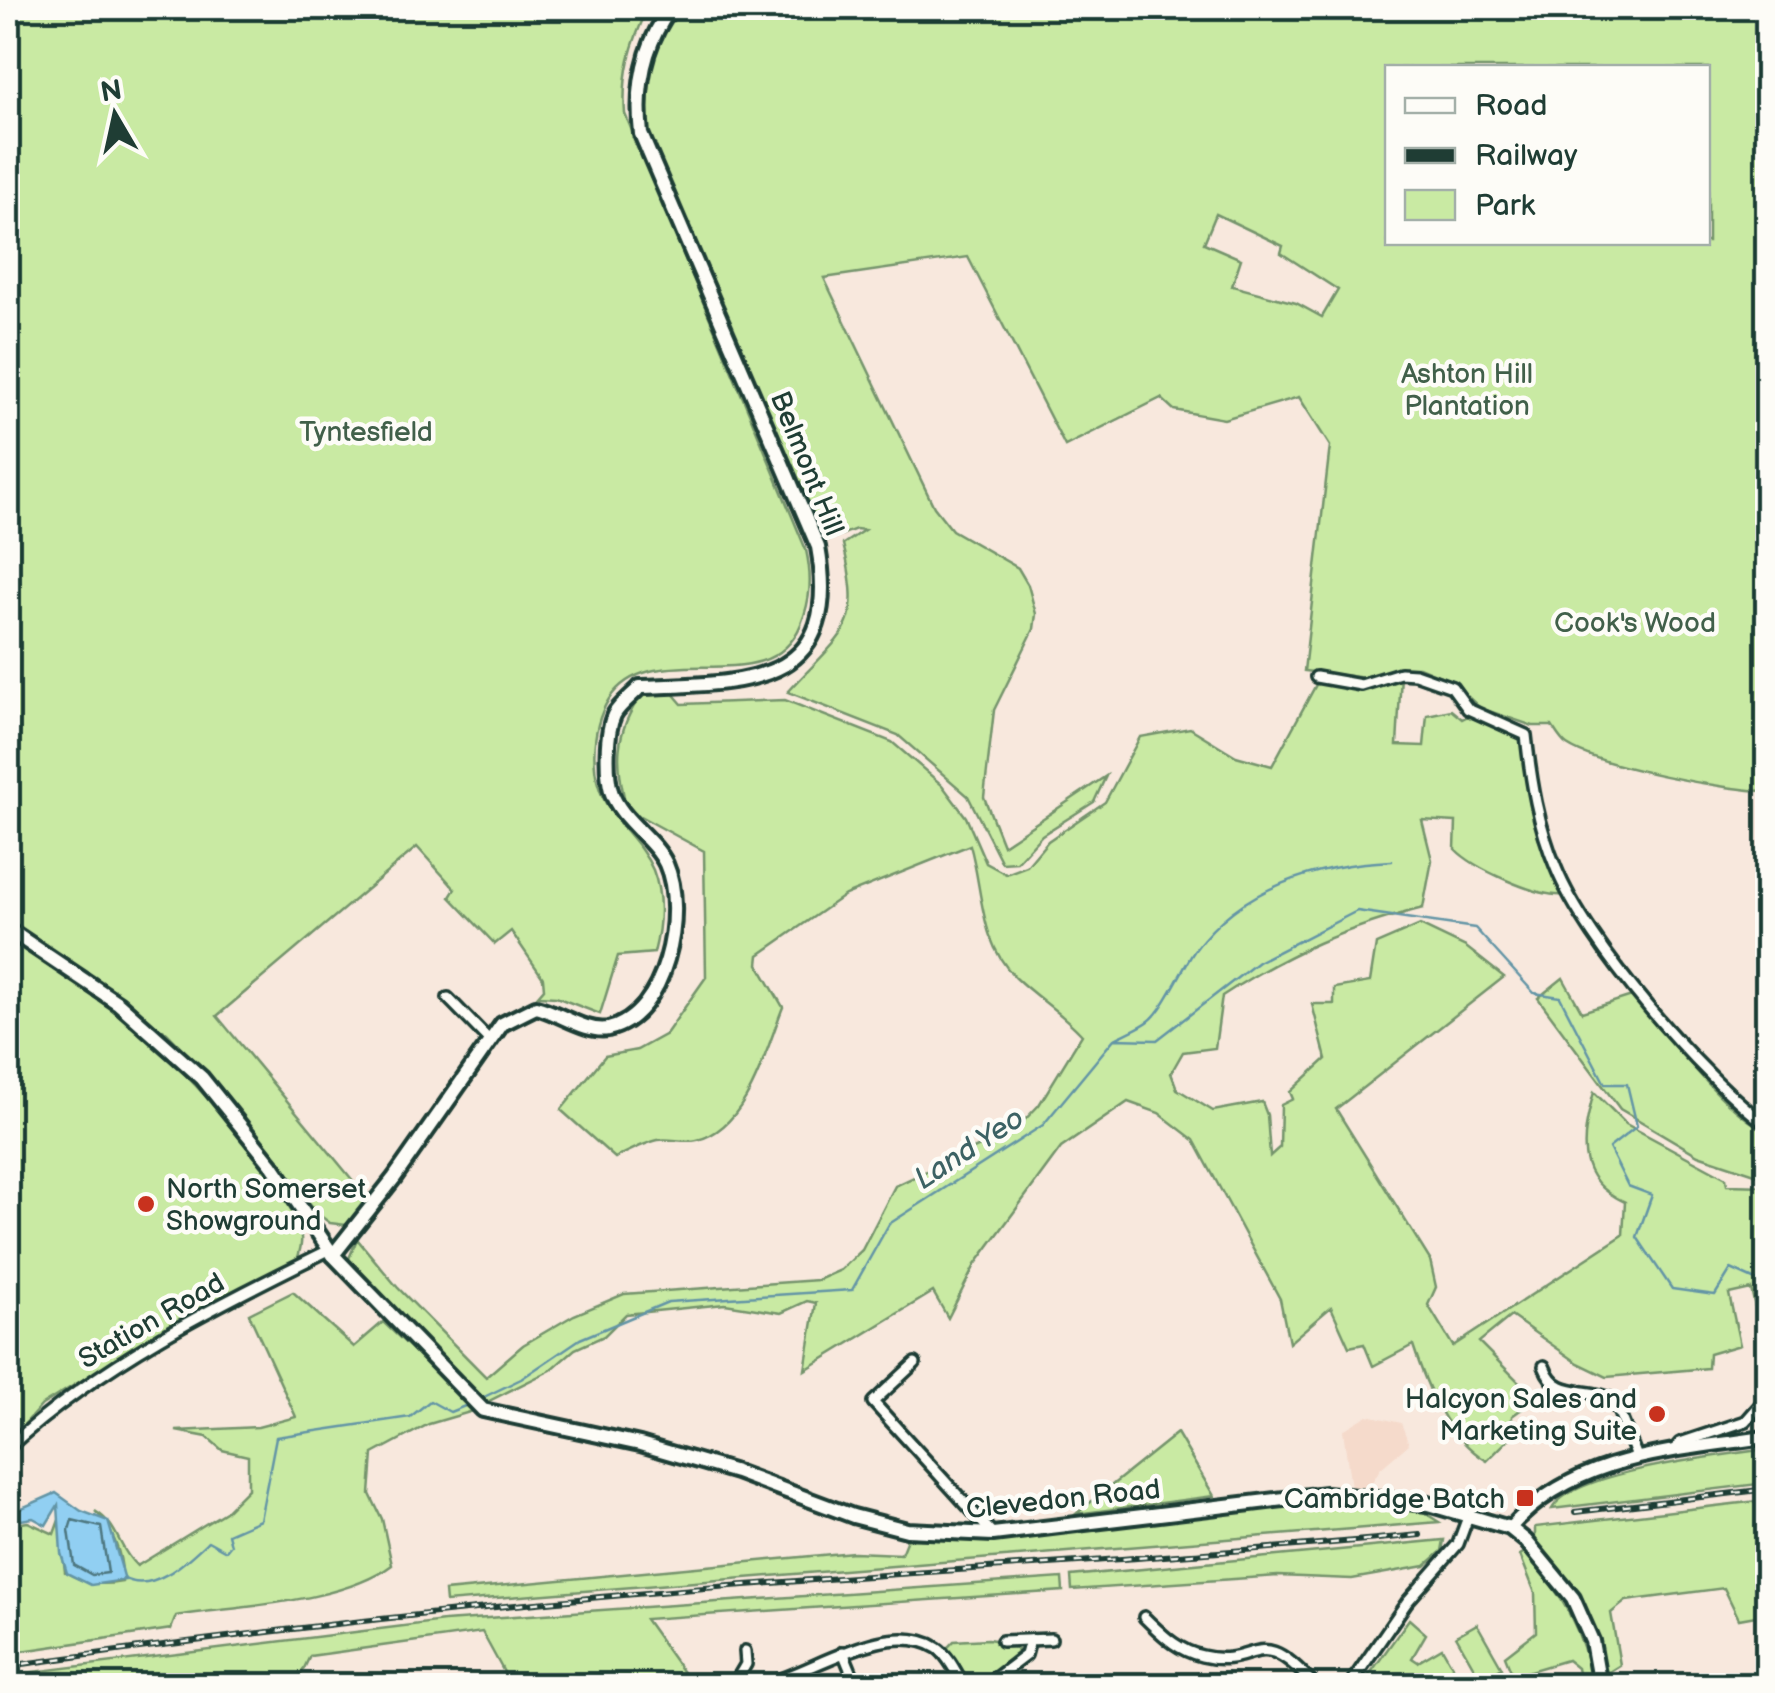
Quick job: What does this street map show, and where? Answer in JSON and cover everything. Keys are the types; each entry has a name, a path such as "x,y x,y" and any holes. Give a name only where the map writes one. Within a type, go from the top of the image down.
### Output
{"main road":[{"name":"Belmont Hill","path":"331,1252 394,1178 502,1024 536,1007 592,1029 610,1029 642,1005 661,978 676,912 665,862 611,792 609,751 614,715 640,686 709,684 767,675 804,650 820,622 826,597 818,547 641,134 637,98 642,70 671,8"},
{"name":"Clevedon Road","path":"8,930 118,1004 202,1078 272,1165 331,1252 474,1402 500,1417 691,1458 854,1516 907,1530 993,1534 1326,1494 1386,1496 1510,1528"},
{"path":"1510,1528 1573,1598 1592,1641 1600,1686"}],"street":[{"path":"1316,678 1361,684 1400,673 1415,674 1452,687 1468,709 1526,735 1533,799 1556,871 1602,946 1722,1088 1768,1126"},
{"path":"448,998 490,1041"},
{"name":"Station Road","path":"8,1448 71,1394 194,1317 331,1252"},
{"path":"915,1363 873,1402 993,1534"},
{"path":"1544,1366 1554,1386 1566,1392 1601,1393 1614,1400 1638,1457"},
{"path":"1673,1451 1680,1443 1746,1421 1768,1396"},
{"path":"1510,1528 1540,1496 1565,1481 1638,1457 1768,1437"},
{"path":"1349,1686 1408,1602 1458,1544 1468,1518"},
{"path":"1144,1616 1173,1644 1206,1658 1254,1650 1277,1651 1291,1658 1315,1686"},
{"path":"1002,1641 1051,1639"},
{"path":"984,1686 1026,1655 1030,1640"},
{"path":"722,1686 736,1681 766,1685 866,1644 928,1645 940,1649 964,1686"},
{"path":"736,1681 746,1664 746,1651"},
{"path":"844,1652 857,1686"}],"shaded area":[{"path":"1368,1415 1401,1423 1409,1444 1380,1469 1368,1489 1351,1488 1343,1430"}],"green space":[{"name":"Tyntesfield","path":"8,8 648,8 629,59 625,114 806,550 809,597 801,624 785,648 764,660 738,666 653,670 628,680 603,711 595,739 598,783 609,808 653,870 660,911 654,953 618,956 600,1014 556,997 538,996 544,989 543,978 511,931 495,944 450,897 455,889 417,847 217,1016 369,1200 346,1225 330,1223 318,1214 221,1088 167,1033 8,922"},
{"name":"Ashton Hill Plantation","path":"675,8 1767,8 1767,791 1664,776 1583,753 1565,743 1552,726 1533,726 1480,708 1450,680 1419,667 1400,667 1367,678 1304,671 1330,446 1299,397 1224,419 1174,410 1161,398 1065,446 968,257 824,278 934,507 952,530 1018,568 1028,585 1036,614 1034,629 994,710 984,797 1003,845 1106,776 1094,802 1042,835 1017,862 1002,863 968,796 898,735 788,692 845,628 852,596 843,544 864,530 856,529 823,542 649,134 645,98 653,54","holes":["1216,214 1283,246 1281,253 1338,290 1322,317 1296,303 1232,286 1241,259 1204,243"]},
{"path":"1401,675 1397,745 1424,746 1427,715 1451,710 1462,719 1468,716 1523,737 1538,838 1565,895 1539,892 1491,873 1455,849 1456,822 1422,820 1432,860 1423,908 1318,943 1222,996 1215,1048 1183,1052 1171,1073 1177,1089 1213,1111 1262,1102 1267,1115 1270,1156 1280,1147 1281,1105 1293,1099 1290,1092 1326,1059 1312,1004 1334,1004 1334,988 1370,982 1376,944 1420,925 1466,947 1504,977 1336,1109 1430,1260 1436,1287 1428,1305 1453,1346 1623,1235 1625,1202 1597,1182 1586,1156 1586,1126 1594,1092 1626,1124 1726,1178 1727,1185 1767,1186 1767,1322 1755,1307 1751,1289 1729,1294 1740,1345 1709,1354 1708,1368 1607,1377 1578,1363 1511,1316 1479,1342 1536,1399 1512,1416 1511,1437 1487,1461 1461,1439 1440,1410 1413,1345 1373,1366 1364,1344 1349,1347 1331,1307 1289,1343 1280,1299 1194,1140 1159,1113 1128,1102 1061,1148 975,1265 948,1318 933,1292 805,1370 816,1303 807,1301 781,1313 725,1304 626,1314 604,1336 575,1349 551,1370 485,1403 348,1261 357,1239 398,1288 486,1377 523,1345 574,1315 624,1294 818,1280 841,1270 862,1250 895,1186 1016,1129 1039,1105 1082,1035 1004,964 984,915 970,845 845,895 759,955 758,964 783,1007 742,1104 715,1133 692,1141 658,1140 615,1158 561,1110 605,1056 637,1050 666,1034 706,977 704,851 627,809 623,793 619,763 622,735 642,694 670,690 682,704 785,700 892,742 942,785 966,817 986,863 1006,874 1027,866 1048,841 1105,802 1140,737 1190,728 1236,756 1272,766 1318,681 1360,688"},
{"name":"North Somerset Showground","path":"8,939 123,1018 196,1086 271,1177 300,1231 301,1246 297,1261 191,1313 42,1405 8,1442"},
{"path":"1563,978 1582,1012 1635,995 1713,1089 1749,1121 1767,1131 1767,1178 1698,1155 1620,1109 1538,998"},
{"path":"293,1292 354,1347 383,1322 477,1410 429,1424 373,1454 370,1494 382,1519 392,1565 371,1578 318,1595 176,1616 171,1629 8,1653 8,1525 28,1522 54,1534 59,1520 65,1572 92,1583 122,1582 115,1541 95,1511 109,1523 137,1566 225,1512 248,1489 248,1456 222,1450 207,1437 176,1431 258,1427 296,1417 249,1314"},
{"path":"1177,1433 1214,1496 1076,1514"},
{"path":"1767,1449 1767,1483 1552,1509 1565,1496 1588,1484 1618,1475"},
{"path":"1330,1500 1417,1508 1439,1522 446,1602 445,1591 853,1552 901,1554 907,1539 975,1540"},
{"path":"1767,1500 1767,1614 1739,1619 1724,1588 1626,1601 1611,1613 1620,1665 1607,1673 1579,1603 1535,1541 1535,1527"},
{"path":"1444,1540 1442,1551 1425,1566 1352,1579 1278,1576 1072,1590 1071,1576"},
{"path":"1525,1552 1569,1613 1592,1685 1580,1685 1577,1668 1567,1660 1513,1676 1505,1656 1536,1632 1535,1593 1520,1555"},
{"path":"1062,1578 1063,1591 645,1619 692,1685 511,1685 482,1632 310,1656 296,1685 8,1685 8,1675 444,1621"},
{"path":"1409,1619 1426,1634 1412,1658 1418,1662 1442,1648 1463,1685 1362,1685"},
{"path":"1477,1624 1502,1668 1481,1680 1456,1636"},
{"path":"988,1639 1012,1643 1019,1651 982,1681 971,1683 945,1650 954,1641"}],"water":[{"path":"56,1493 81,1511 108,1521 125,1580 91,1585 67,1573 61,1553 58,1505 46,1525 33,1518 8,1522 8,1514"}],"waterway":[{"path":"1115,1039 1155,1015 1195,950 1234,910 1258,895 1309,874 1392,861"},
{"name":"Land Yeo","path":"482,1398 521,1379 580,1339 668,1302 852,1290 889,1224 1043,1125 1114,1039 1157,1040 1258,962 1357,911 1475,928 1534,993 1560,997 1605,1084 1627,1084 1637,1126 1609,1148 1628,1186 1652,1195 1637,1237 1672,1289 1715,1295 1731,1269 1760,1282 1768,1313"},
{"name":"Land Yeo","path":"123,1578 134,1582 158,1579 208,1541 226,1551 231,1545 228,1534 260,1520 276,1437 410,1417 430,1401 450,1412 470,1404"}],"railway":[{"path":"1575,1512 1768,1489"},
{"path":"8,1666 269,1632 618,1595 1420,1535"}],"place":[{"name":"North Somerset Showground","path":"146,1204"},
{"name":"Halcyon Sales and Marketing Suite","path":"1657,1414"},
{"name":"Cambridge Batch","path":"1525,1498"}],"park label":[{"name":"Cook's Wood","path":"1635,622"}]}
